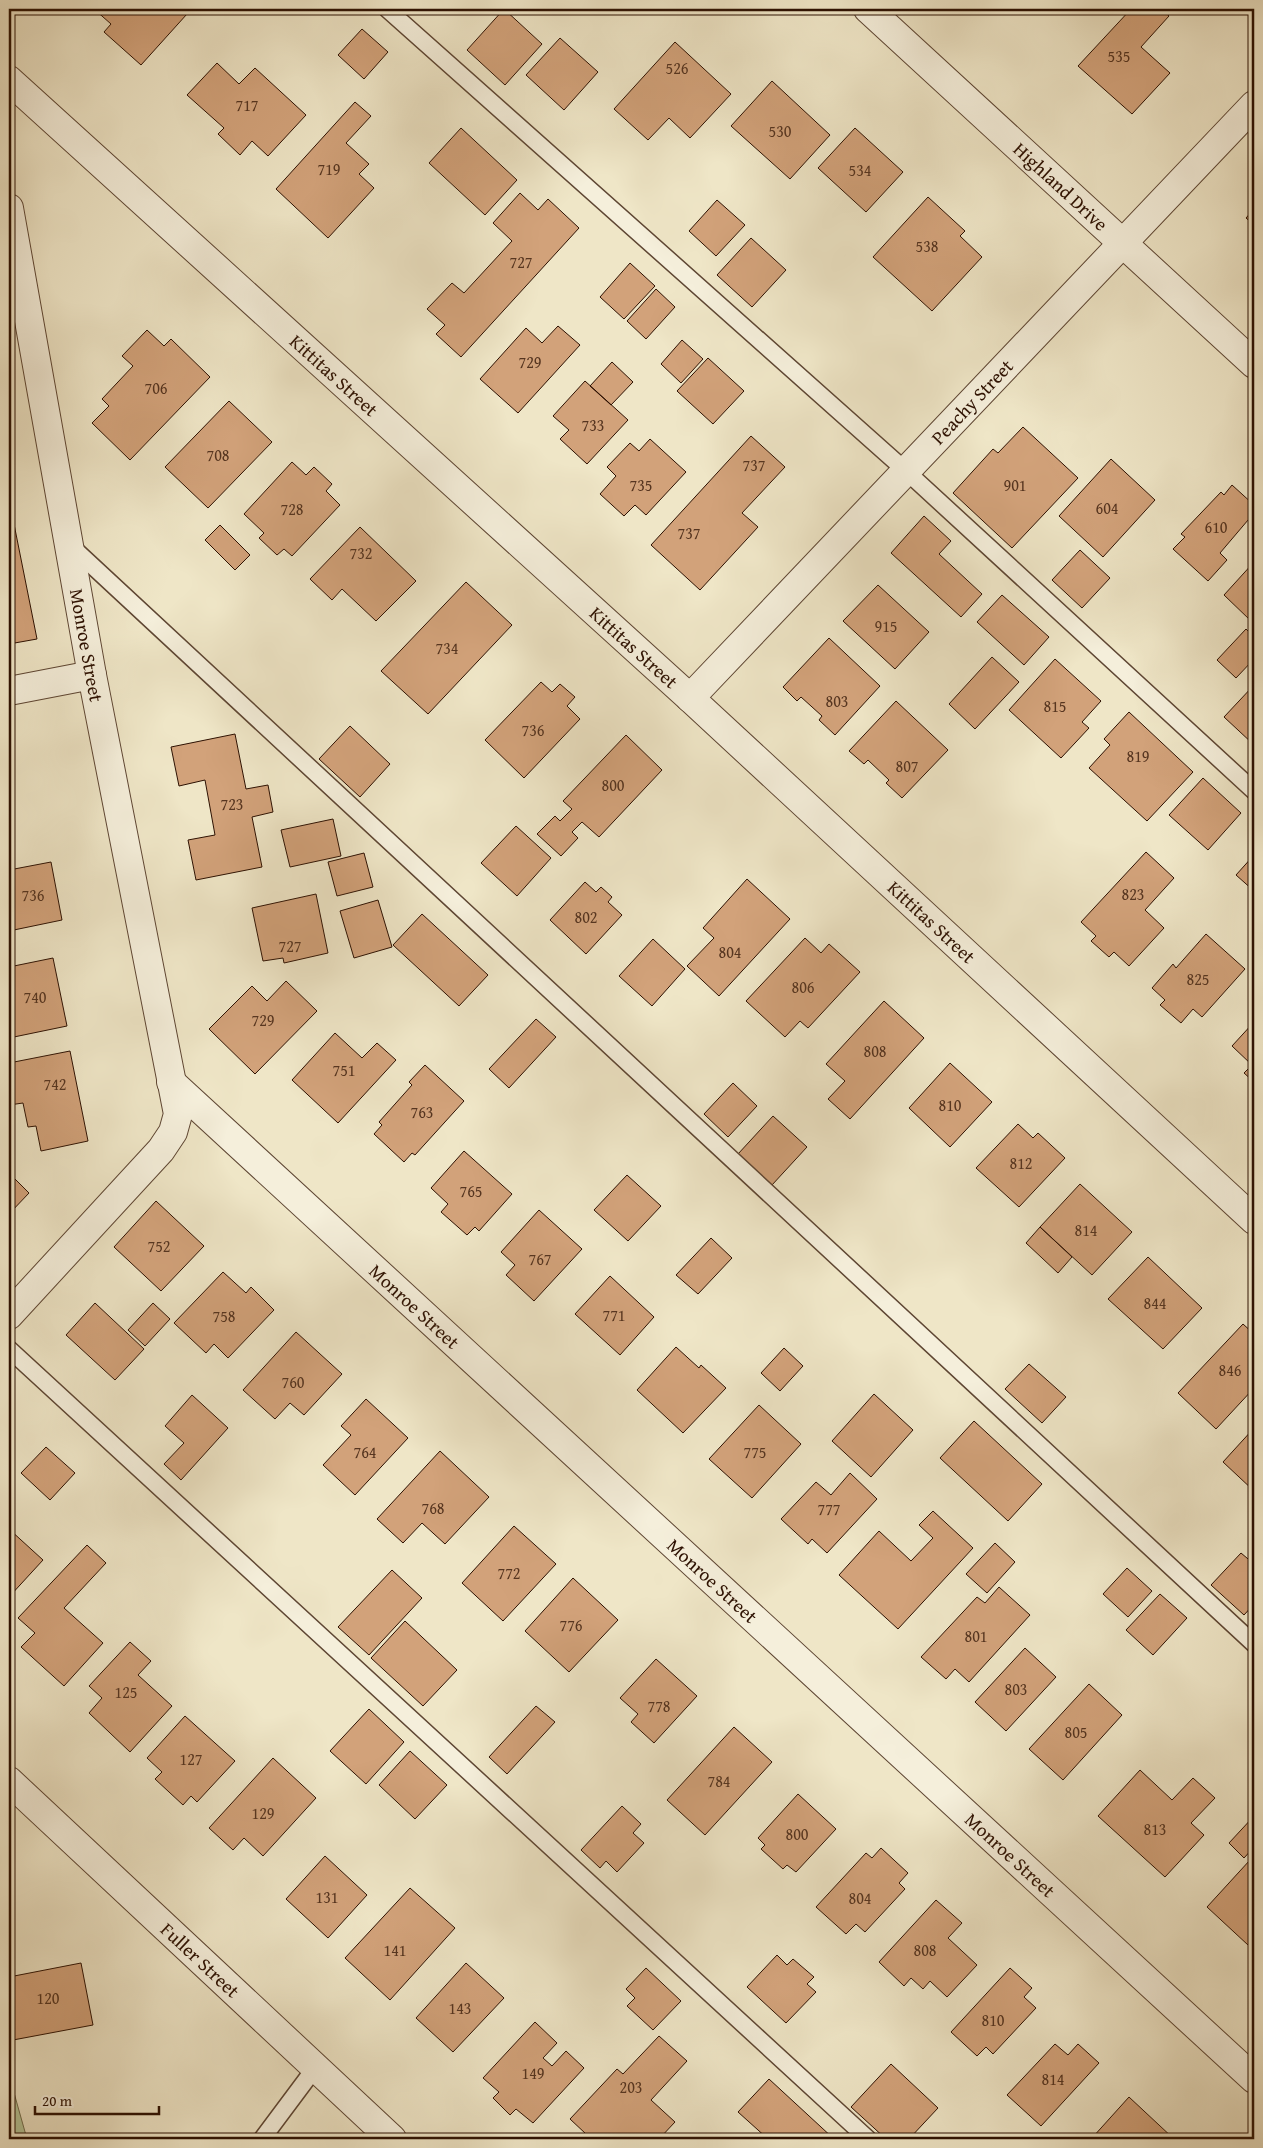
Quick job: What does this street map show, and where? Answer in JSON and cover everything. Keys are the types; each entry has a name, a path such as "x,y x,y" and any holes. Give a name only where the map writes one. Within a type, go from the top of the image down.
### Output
{"street":[{"name":"Highland Drive","path":"868,9 1254,364"},
{"name":"Kittitas Street","path":"9,80 690,698 1254,1220"},
{"name":"Peachy Street","path":"690,698 1254,105"},
{"name":"Monroe Street","path":"9,208 92,675 171,1082 177,1100 178,1114 173,1132 161,1150 9,1315"},
{"path":"9,691 92,675"},
{"name":"Monroe Street","path":"171,1082 1254,2079"},
{"name":"Fuller Street","path":"9,1781 392,2139"}],"lane":[{"path":"387,9 906,471 1254,791"},
{"path":"69,545 1254,1644"},
{"path":"9,1349 868,2139"},
{"path":"262,2139 314,2068"}],"green space":[{"path":"9,2075 27,2139 9,2139"}],"building":[{"path":"94,9 181,9 187,14 141,65 104,32 111,24"},
{"path":"504,9 542,44 505,85 467,50"},
{"path":"1131,9 1161,9 1169,16 1141,47 1170,73 1132,114 1078,66"},
{"path":"362,29 388,52 364,79 338,55"},
{"path":"560,38 598,72 564,110 526,75"},
{"path":"675,42 731,94 690,138 669,118 648,140 614,109"},
{"path":"217,63 239,84 255,68 306,115 268,156 252,141 240,155 218,134 224,128 187,95"},
{"path":"772,81 830,135 790,179 731,126"},
{"path":"355,102 371,116 346,143 369,164 359,174 374,188 328,238 276,189"},
{"path":"461,128 517,180 485,215 429,163"},
{"path":"855,128 903,172 866,212 818,168"},
{"path":"520,193 538,210 548,199 579,228 461,357 436,334 445,325 427,309 452,283 464,293 512,241 493,223"},
{"path":"928,197 965,231 960,236 982,257 932,311 873,257"},
{"path":"717,200 745,225 716,256 689,231"},
{"path":"1254,209 1254,225 1246,218"},
{"path":"751,238 786,270 752,307 717,275"},
{"path":"630,263 655,286 624,319 600,297"},
{"path":"656,289 675,307 646,339 627,321"},
{"path":"558,326 580,345 518,413 480,379 526,328 542,343"},
{"path":"147,330 164,346 171,339 210,377 130,460 92,423 109,406 102,399 133,366 122,356"},
{"path":"682,340 703,359 681,383 661,364"},
{"path":"708,358 744,391 713,424 677,391"},
{"path":"612,362 633,382 611,405 590,386"},
{"path":"585,381 628,420 587,464 560,439 569,430 553,416"},
{"path":"229,401 272,442 208,508 165,467"},
{"path":"1023,427 1078,478 1012,548 953,493 993,449 998,453"},
{"path":"751,436 785,467 742,513 758,527 700,590 651,545"},
{"path":"650,439 686,472 646,515 635,505 624,516 600,494 616,476 607,467 630,443 639,451"},
{"path":"1111,459 1155,500 1103,557 1059,516"},
{"path":"292,462 306,475 314,467 332,484 326,491 340,505 292,556 284,549 277,555 259,538 264,533 244,514"},
{"path":"1232,485 1254,505 1254,513 1220,553 1227,560 1208,581 1173,549 1185,537 1181,534 1221,492 1224,495"},
{"path":"9,499 37,639 9,644"},
{"path":"924,516 951,541 939,554 982,594 961,617 891,553"},
{"path":"220,525 250,555 235,570 205,540"},
{"path":"360,527 416,581 376,621 342,589 332,600 310,579"},
{"path":"1080,550 1110,578 1082,608 1052,580"},
{"path":"1254,562 1254,615 1250,620 1224,595"},
{"path":"466,582 512,625 428,714 381,671"},
{"path":"878,585 929,632 895,669 843,621"},
{"path":"1002,595 1049,637 1024,665 977,622"},
{"path":"1246,629 1254,637 1254,659 1236,678 1217,660"},
{"path":"829,638 880,686 835,735 819,720 822,716 801,697 797,701 783,687"},
{"path":"992,657 1019,682 975,729 949,704"},
{"path":"1055,659 1101,701 1082,722 1089,728 1061,758 1009,710"},
{"path":"541,682 552,692 560,684 575,697 567,706 580,719 524,778 485,740"},
{"path":"1254,685 1254,743 1253,744 1224,717"},
{"path":"896,701 948,750 902,798 886,783 889,780 868,760 864,764 849,751"},
{"path":"1129,712 1193,772 1147,821 1089,768 1110,745 1104,739"},
{"path":"350,726 390,764 360,797 319,759"},
{"path":"235,734 246,789 268,785 273,812 252,817 262,867 196,880 188,840 215,835 205,780 179,786 171,747"},
{"path":"626,735 662,770 599,837 582,822 572,832 578,838 561,856 537,834 555,816 560,821 572,809 563,801"},
{"path":"1203,778 1241,813 1208,850 1169,815"},
{"path":"333,819 341,856 290,867 281,830"},
{"path":"516,826 551,858 517,896 481,863"},
{"path":"1146,852 1174,878 1145,910 1164,928 1129,966 1114,952 1109,957 1091,941 1096,936 1081,922"},
{"path":"364,853 373,887 337,896 328,862"},
{"path":"1254,855 1254,891 1236,875"},
{"path":"51,862 62,920 9,931 9,870"},
{"path":"747,879 790,919 719,996 687,966 714,938 703,928"},
{"path":"585,882 596,892 601,887 612,897 608,902 622,915 586,954 550,920"},
{"path":"316,894 328,953 284,963 283,958 263,961 252,908"},
{"path":"378,900 392,947 354,958 340,911"},
{"path":"422,914 488,975 459,1006 393,945"},
{"path":"1206,934 1245,969 1202,1017 1193,1009 1181,1023 1160,1005 1165,1000 1152,988 1173,964 1176,968"},
{"path":"805,938 821,953 829,944 860,972 808,1028 800,1021 785,1037 746,1001"},
{"path":"653,939 685,969 652,1006 619,976"},
{"path":"53,958 67,1026 9,1038 9,967"},
{"path":"286,981 317,1011 255,1074 209,1029 252,986 267,1001"},
{"path":"884,1001 924,1038 850,1119 828,1099 845,1081 826,1064"},
{"path":"536,1019 556,1037 509,1088 489,1069"},
{"path":"1254,1022 1254,1082 1244,1073 1252,1065 1232,1046"},
{"path":"335,1033 362,1058 377,1043 396,1060 338,1123 292,1080"},
{"path":"70,1051 88,1141 41,1151 36,1126 28,1127 23,1103 9,1105 9,1063"},
{"path":"950,1063 992,1102 950,1147 909,1108"},
{"path":"425,1065 464,1101 415,1155 412,1153 404,1162 374,1134 382,1125 379,1122 412,1085 409,1082"},
{"path":"733,1083 757,1106 728,1137 704,1114"},
{"path":"773,1116 807,1147 772,1185 738,1154"},
{"path":"1018,1124 1033,1138 1038,1133 1065,1158 1019,1207 976,1168"},
{"path":"464,1151 512,1194 479,1231 475,1227 467,1235 441,1212 448,1204 431,1188"},
{"path":"9,1173 29,1193 9,1214"},
{"path":"627,1175 661,1206 628,1241 594,1210"},
{"path":"1080,1184 1132,1232 1092,1275 1040,1227"},
{"path":"156,1201 204,1246 161,1291 114,1247"},
{"path":"539,1210 582,1249 534,1301 506,1275 515,1265 501,1252"},
{"path":"1040,1227 1072,1257 1058,1273 1026,1243"},
{"path":"711,1238 732,1258 698,1294 676,1275"},
{"path":"1148,1257 1202,1308 1163,1349 1108,1299"},
{"path":"223,1272 246,1293 251,1287 274,1310 228,1358 214,1344 206,1353 174,1323"},
{"path":"610,1276 654,1317 620,1355 575,1314"},
{"path":"95,1303 144,1349 115,1380 66,1335"},
{"path":"153,1303 170,1319 145,1346 128,1330"},
{"path":"1243,1324 1254,1334 1254,1388 1216,1429 1178,1393"},
{"path":"296,1332 342,1374 304,1415 290,1403 275,1419 243,1390"},
{"path":"676,1347 699,1368 701,1365 726,1388 683,1433 637,1390"},
{"path":"784,1348 803,1366 780,1391 761,1373"},
{"path":"1029,1364 1066,1397 1042,1423 1005,1389"},
{"path":"874,1394 913,1430 871,1477 832,1441"},
{"path":"192,1395 228,1428 181,1480 164,1464 184,1443 165,1426"},
{"path":"366,1399 408,1438 355,1495 323,1465 351,1435 341,1426"},
{"path":"759,1405 801,1444 752,1498 709,1459"},
{"path":"974,1421 1042,1484 1008,1521 940,1458"},
{"path":"1254,1428 1254,1491 1223,1462"},
{"path":"46,1447 75,1473 50,1500 21,1473"},
{"path":"440,1451 489,1497 445,1544 422,1523 403,1543 377,1519"},
{"path":"850,1473 877,1499 827,1553 812,1539 808,1544 781,1519 816,1482 831,1495"},
{"path":"933,1511 973,1548 898,1629 839,1575 879,1531 911,1561 933,1538 919,1525"},
{"path":"514,1526 556,1564 503,1621 462,1583"},
{"path":"9,1529 43,1560 9,1597"},
{"path":"995,1543 1015,1562 987,1593 966,1574"},
{"path":"87,1545 106,1563 64,1608 103,1643 64,1686 21,1647 35,1633 18,1618"},
{"path":"1241,1553 1254,1564 1254,1604 1244,1615 1211,1585"},
{"path":"1127,1568 1152,1591 1128,1617 1103,1594"},
{"path":"392,1570 422,1598 369,1655 338,1627"},
{"path":"573,1578 618,1620 569,1672 525,1631"},
{"path":"999,1587 1030,1615 969,1682 955,1669 946,1679 921,1657 977,1597 985,1603"},
{"path":"1160,1594 1187,1618 1153,1655 1126,1630"},
{"path":"405,1621 457,1670 423,1706 371,1658"},
{"path":"130,1642 151,1661 138,1675 172,1706 130,1752 89,1713 102,1698 89,1686"},
{"path":"1025,1648 1056,1677 1006,1731 975,1702"},
{"path":"656,1659 697,1696 654,1743 631,1722 638,1714 620,1698"},
{"path":"1089,1684 1122,1715 1063,1780 1029,1749"},
{"path":"536,1706 555,1722 507,1774 489,1757"},
{"path":"369,1709 404,1742 366,1784 330,1751"},
{"path":"185,1716 235,1761 197,1802 191,1796 183,1805 155,1779 162,1772 147,1758"},
{"path":"734,1727 772,1762 705,1835 667,1800"},
{"path":"410,1751 447,1785 415,1819 379,1785"},
{"path":"273,1758 316,1798 263,1856 244,1838 233,1850 209,1828"},
{"path":"1140,1770 1172,1800 1193,1778 1215,1798 1191,1823 1204,1835 1165,1877 1098,1816"},
{"path":"798,1794 836,1829 796,1872 787,1865 783,1869 761,1849 765,1845 758,1838"},
{"path":"622,1806 641,1824 633,1833 644,1843 617,1872 606,1861 600,1868 581,1850"},
{"path":"1254,1816 1254,1847 1244,1858 1229,1843"},
{"path":"881,1848 908,1873 899,1883 905,1889 865,1932 856,1924 846,1934 816,1907 866,1853 872,1858"},
{"path":"325,1856 367,1895 328,1938 286,1899"},
{"path":"1250,1860 1254,1864 1254,1939 1248,1945 1207,1907"},
{"path":"410,1888 455,1928 390,2000 345,1958"},
{"path":"936,1900 962,1923 948,1938 977,1965 947,1997 930,1981 923,1989 911,1978 904,1986 879,1962"},
{"path":"777,1955 787,1965 793,1959 814,1977 807,1984 816,1992 786,2023 747,1987"},
{"path":"81,1963 93,2025 13,2040 9,2020 9,1977"},
{"path":"466,1963 504,1998 453,2052 416,2018"},
{"path":"646,1968 681,2001 653,2030 627,2006 635,1998 626,1989"},
{"path":"1010,1968 1032,1988 1024,1997 1036,2008 993,2054 986,2047 977,2056 951,2032"},
{"path":"535,2022 557,2043 543,2058 552,2066 566,2051 584,2068 533,2123 516,2109 510,2115 493,2098 499,2092 483,2078"},
{"path":"659,2036 687,2061 651,2100 675,2122 659,2139 581,2139 586,2134 570,2119 617,2069 623,2074"},
{"path":"1055,2044 1068,2055 1078,2044 1099,2063 1041,2126 1007,2095"},
{"path":"891,2064 938,2108 909,2139 886,2139 851,2107"},
{"path":"769,2079 834,2139 768,2139 738,2112"},
{"path":"1129,2097 1174,2139 1092,2138"}]}
